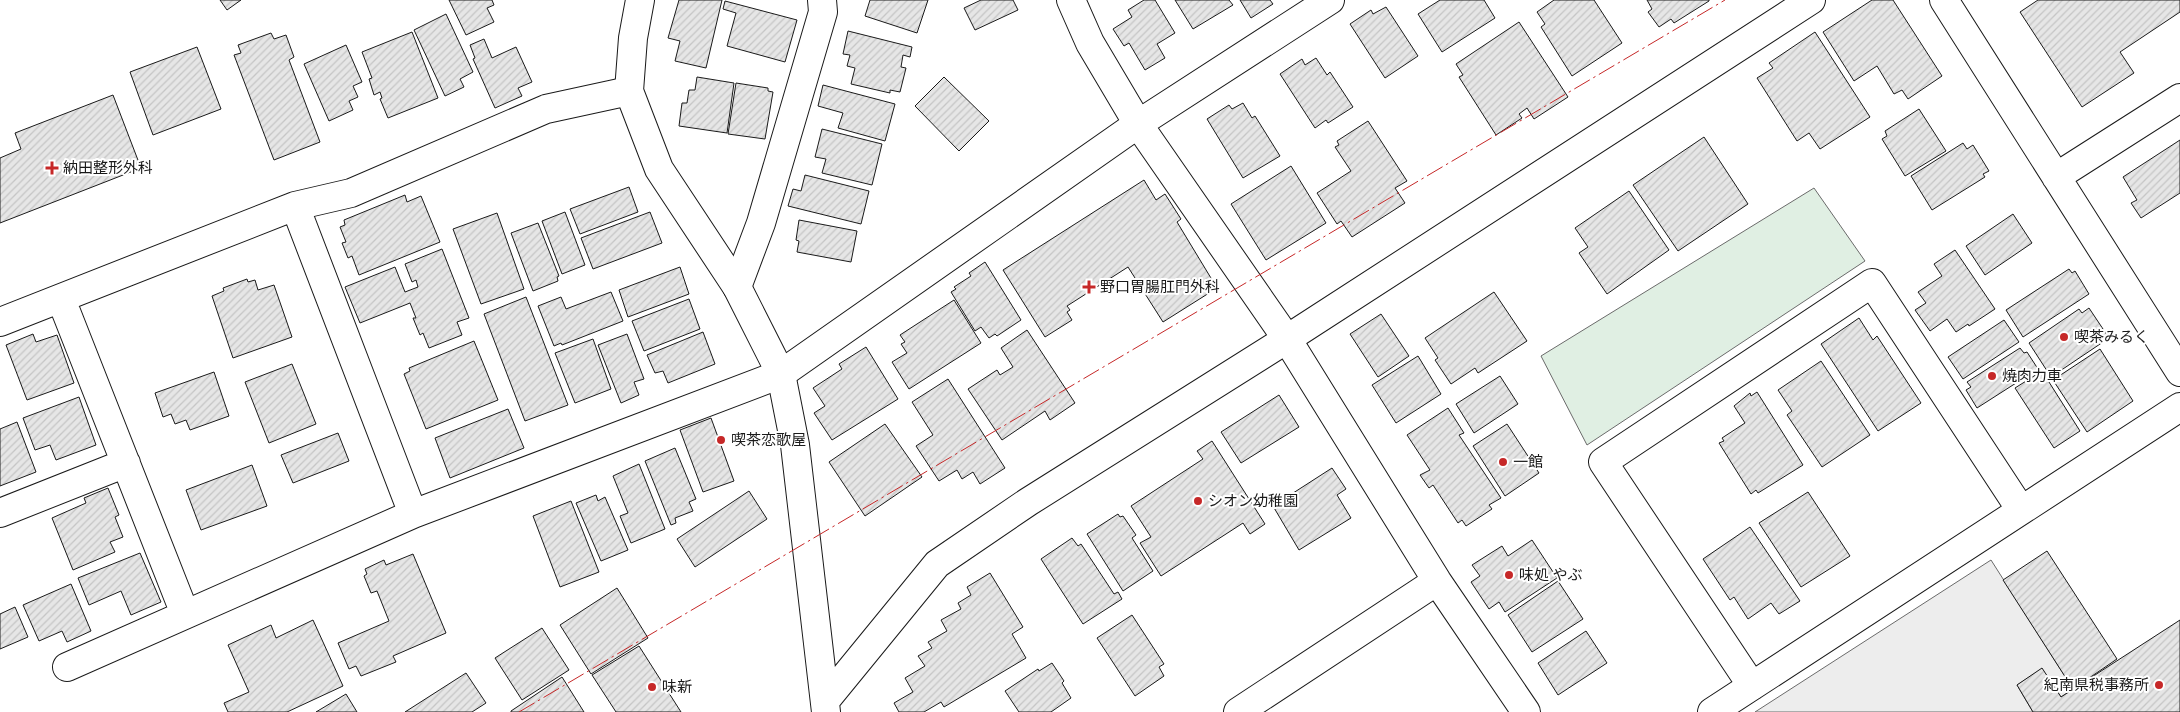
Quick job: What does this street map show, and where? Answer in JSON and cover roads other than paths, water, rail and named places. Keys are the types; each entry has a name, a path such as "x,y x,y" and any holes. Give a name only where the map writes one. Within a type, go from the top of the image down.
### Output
{"street":[{"path":"640,0 633,38 629,91 659,169 737,287 781,374 795,444 820,709"},
{"path":"737,287 761,223 823,12 822,0"},
{"path":"1071,0 1090,43 1138,124 1287,339 1437,581 1526,712"},
{"path":"67,667 413,514 781,374 1138,124 1330,0"},
{"path":"820,709 937,564 1028,502 1287,339 1811,0"},
{"path":"1944,0 2180,372"},
{"path":"0,322 295,206 351,193 546,108 629,91"},
{"path":"2056,177 2180,98"},
{"path":"295,206 413,514"},
{"path":"1752,686 1603,462 1872,283 2022,510"},
{"path":"61,299 185,614"},
{"path":"1712,712 2180,406"},
{"path":"0,513 126,463"},
{"path":"1238,712 1437,581"}],"place":[{"name":"納田整形外科","path":"52,168"},
{"name":"野口胃腸肛門外科","path":"1089,287"},
{"name":"喫茶みるく","path":"2064,337"},
{"name":"焼肉力車","path":"1992,376"},
{"name":"喫茶恋歌屋","path":"721,440"},
{"name":"一館","path":"1503,462"},
{"name":"シオン幼稚園","path":"1198,501"},
{"name":"味処 やぶ","path":"1509,575"},
{"name":"紀南県税事務所","path":"2159,685"},
{"name":"味新","path":"652,687"}]}
